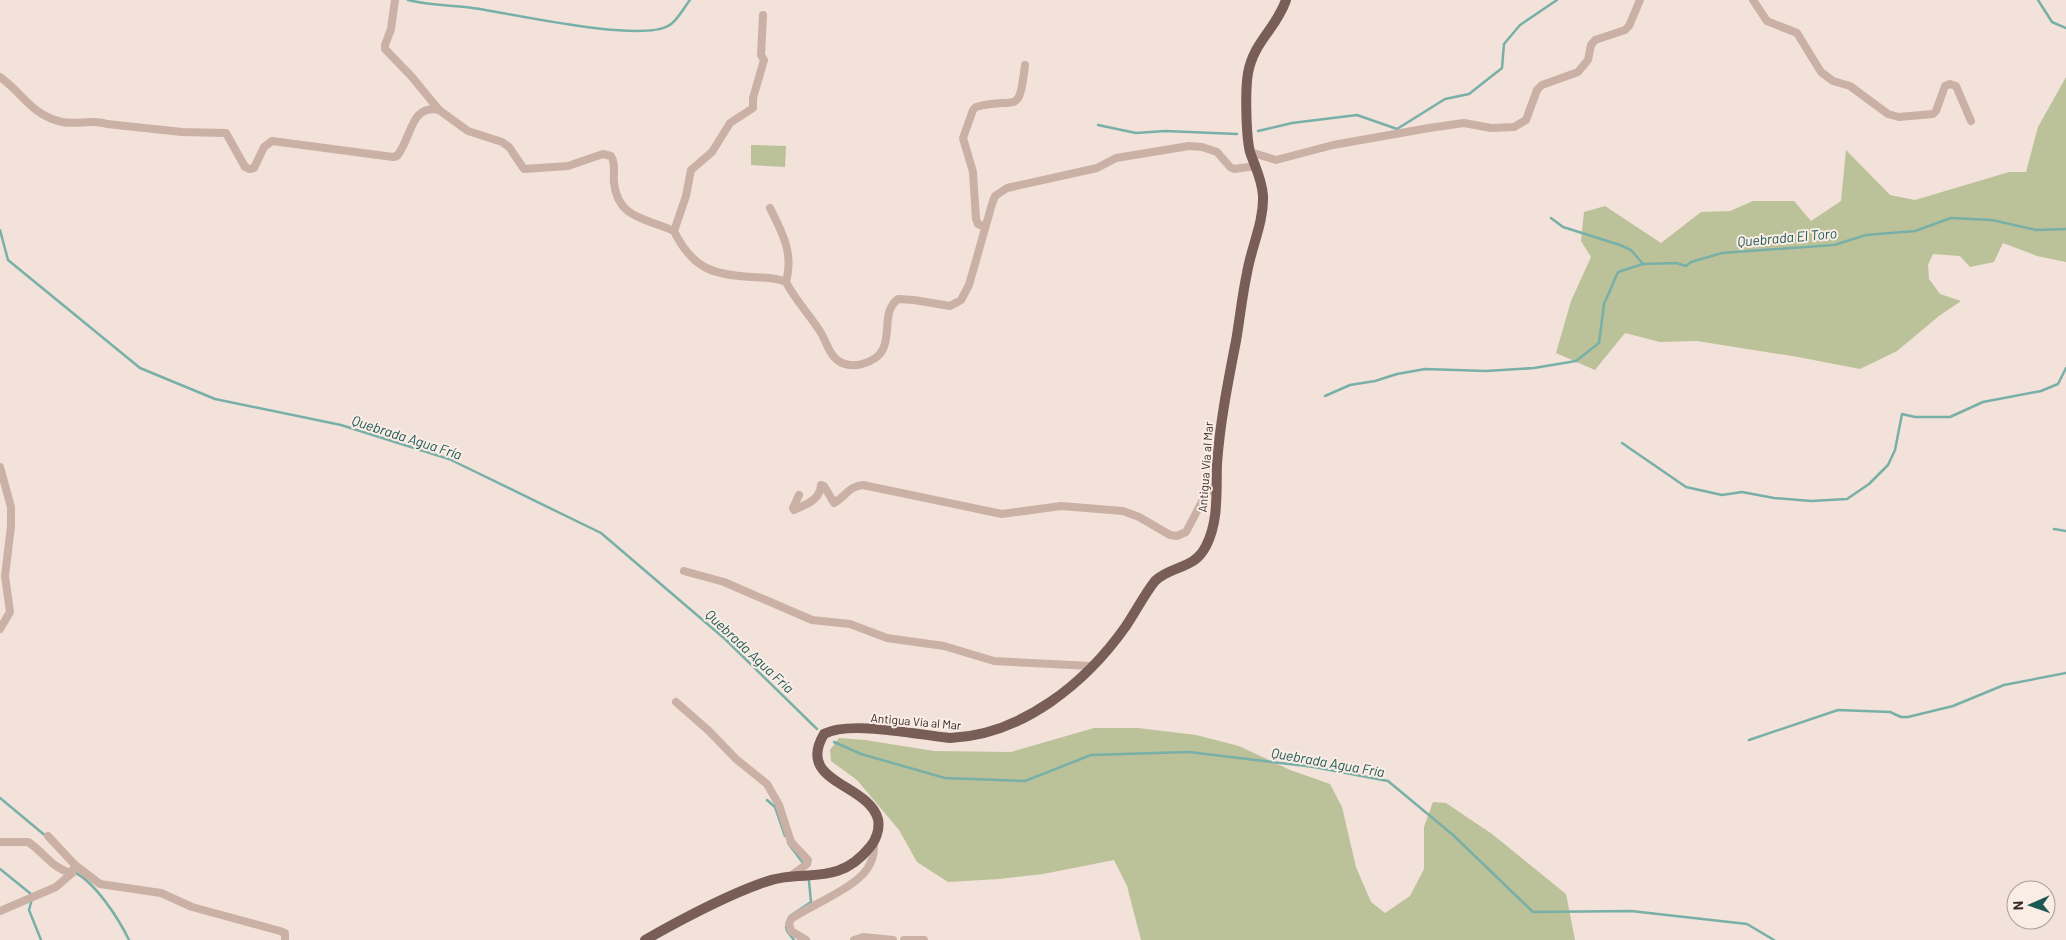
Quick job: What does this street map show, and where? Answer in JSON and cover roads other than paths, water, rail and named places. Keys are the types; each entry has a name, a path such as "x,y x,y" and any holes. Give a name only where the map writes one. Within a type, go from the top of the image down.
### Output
{"main road":[{"name":"Antigua Vía al Mar","path":"874,842 879,823 872,807 859,796 832,779 819,763 817,752 824,734 832,730 854,728 950,738 982,735 1017,721 1053,702 1108,649 1126,626 1155,580 1161,575 1194,562 1202,554 1208,543 1213,526 1217,498 1218,442 1222,411 1240,320 1247,272 1263,205 1260,177 1250,152 1248,76 1252,57 1262,39 1276,22 1286,0"},
{"path":"646,940 763,882 789,877 827,875 841,871 852,864 874,842"}],"street":[{"path":"395,0 391,29 384,45 439,110 468,131 502,142 509,147 524,169 568,166 603,154 611,156 614,163 613,180 615,193 622,206 628,213 674,231"},
{"path":"1250,152 1276,160 1333,145 1464,123 1491,128 1514,127 1526,120 1534,95 1542,85 1578,72 1588,60 1591,45 1595,40 1625,30 1629,26 1640,0"},
{"path":"1753,0 1767,21 1797,33 1821,72 1833,81 1850,86 1888,114 1899,117 1933,114 1936,111 1945,86 1950,84 1956,86 1971,121"},
{"path":"763,15 762,55 764,60 753,98 753,108 730,123 712,152 691,170 686,196 674,231 681,247 692,260 703,268 737,276 773,277 786,282 836,359 846,364 868,362 878,357 884,349 888,314 898,299 950,306 961,300 969,285 992,204 1000,191 1018,185 1097,168 1116,158 1189,146 1202,147 1217,152 1234,169 1256,166"},
{"path":"985,228 978,224 976,219 973,172 963,138 973,110 976,107 1011,103 1020,97 1025,65"},
{"path":"0,77 21,94 35,111 62,122 83,124 98,121 107,124 182,132 226,133 245,167 249,169 254,168 264,147 272,141 333,150 398,156 417,116 423,110 429,108 439,110"},
{"path":"770,208 787,242 788,275 786,282"},
{"path":"0,467 11,507 12,526 5,576 10,612 0,629"},
{"path":"799,495 793,508 794,510 818,496 821,485 824,486 834,503 855,486 863,485 1002,514 1061,506 1122,511 1140,517 1170,535 1177,536 1186,532 1206,494 1217,486"},
{"path":"684,572 724,582 812,620 850,624 887,638 944,646 994,661 1091,666"},
{"path":"676,702 709,731 736,759 767,784 779,805 791,842 808,860 807,864 789,877"},
{"path":"48,836 75,865 100,884 161,893 192,907 280,931 285,933 284,940"},
{"path":"0,842 28,842 56,867 72,873"},
{"path":"806,940 791,932 789,924 791,919 844,889 862,875 870,866 874,854 874,842"},
{"path":"0,911 56,887 72,873 75,865"},
{"path":"854,940 863,937 892,940"},
{"path":"904,940 924,940"}],"waterway":[{"path":"408,0 480,9 577,26 632,31 653,30 668,26 677,18 690,0"},
{"path":"1258,131 1292,123 1357,115 1397,129 1445,99 1469,94 1502,68 1504,44 1520,25 1557,0"},
{"path":"2038,0 2052,22 2066,28"},
{"path":"1098,125 1136,133 1165,131 1237,134"},
{"name":"Quebrada El Toro","path":"1551,218 1563,227 1631,250 1643,264 1676,263 1686,266 1691,262 1722,253 1834,245 1866,235 1915,231 1951,218 1992,220 2036,230 2066,229"},
{"name":"Quebrada Agua Fría","path":"0,230 8,260 140,368 215,399 341,425 449,459 601,533 725,639 817,729"},
{"path":"1325,396 1350,385 1425,369 1486,371 1534,368 1576,361 1599,343 1604,304 1618,272 1643,264"},
{"path":"1622,443 1686,487 1722,495 1742,492 1774,498 1811,501 1847,499 1869,484 1888,465 1895,450 1902,414 1915,417 1950,417 1983,402 2041,391 2058,384 2066,368"},
{"path":"2054,529 2066,531"},
{"path":"1749,740 1838,710 1890,712 1901,717 1908,717 1953,706 2004,685 2066,673"},
{"name":"Quebrada Agua Fría","path":"834,742 861,754 945,778 1025,781 1091,755 1189,752 1314,767 1388,781 1453,835 1533,912 1631,911 1747,924 1774,940"},
{"path":"0,798 47,837"},
{"path":"767,800 775,807 785,836"},
{"path":"788,843 803,863"},
{"path":"0,869 31,894"},
{"path":"74,872 98,892 113,912 129,940"},
{"path":"790,916 811,902 809,881"},
{"path":"32,899 29,910 41,940"},
{"path":"786,927 794,940"}]}
